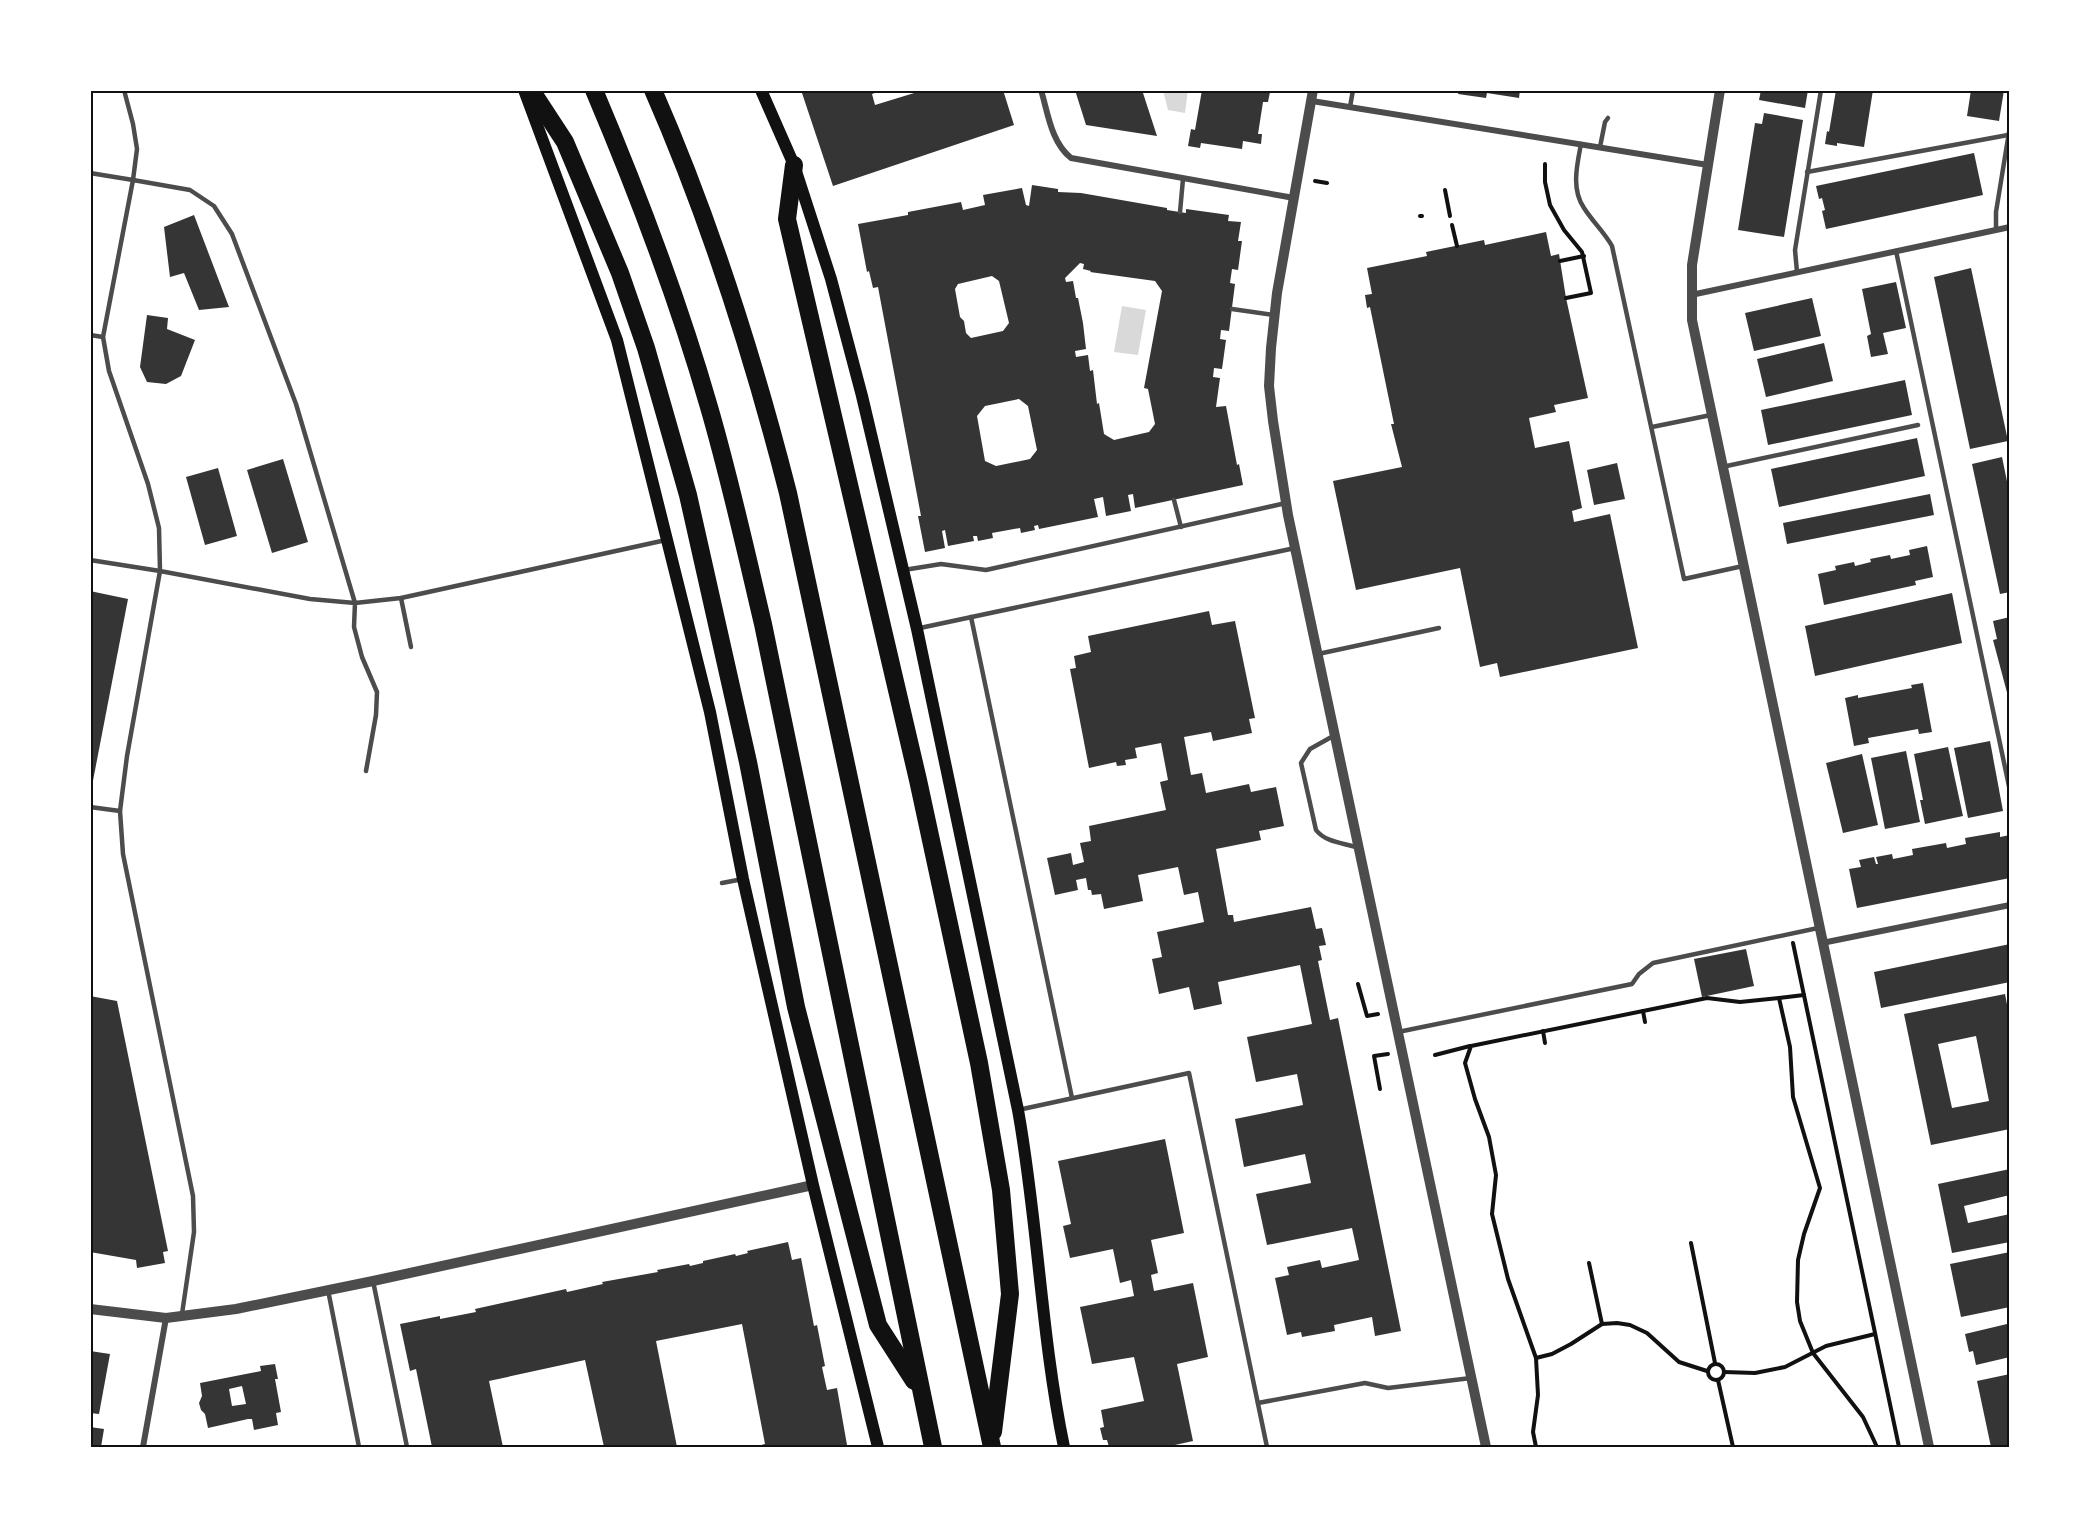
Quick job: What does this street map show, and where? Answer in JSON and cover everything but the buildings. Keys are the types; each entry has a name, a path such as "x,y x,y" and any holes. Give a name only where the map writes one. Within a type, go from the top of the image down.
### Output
{"highway":[{"path":"531,90 565,142 620,273 646,348 688,495 760,820 795,1007 878,1325 920,1390"},
{"path":"594,90 636,191 675,298 709,407 735,503 933,1447"},
{"path":"653,90 690,179 724,277 750,357 788,493 991,1446"},
{"path":"794,165 787,219 918,780 979,1063 1001,1190 1010,1294 991,1446"}],"main road":[{"path":"524,90 617,340 710,712 742,879 813,1185 878,1447"},
{"path":"761,90 794,165 831,279 904,570 1026,1152 1053,1393 1064,1447"}],"street":[{"path":"1041,90 1056,140 1071,158 1295,198"},
{"path":"1720,90 1692,265 1690,295 1692,320 1929,1447"},
{"path":"1486,1447 1295,548 1269,386 1274,315 1312,95 1350,107 1708,165"},
{"path":"1690,295 2010,227"},
{"path":"1822,943 2010,905"},
{"path":"90,1309 166,1318 236,1309 813,1185"},
{"path":"143,1447 166,1318"}],"lane":[{"path":"124,90 137,149 103,337 109,371 148,484 159,528 160,571 127,756 120,811 123,854 192,1196 194,1232 181,1317"},
{"path":"1350,107 1353,90"},
{"path":"1797,272 1795,250 1821,90"},
{"path":"1600,147 1608,117"},
{"path":"1995,230 2010,126"},
{"path":"1807,172 2008,135"},
{"path":"1581,144 1576,169 1576,189 1580,202 1612,246 1684,579 1743,566"},
{"path":"90,173 190,190 214,206 232,234 296,404 355,603 354,627 362,657 377,692 376,715 366,771"},
{"path":"1180,212 1183,178"},
{"path":"1896,252 2010,791"},
{"path":"1232,309 1274,315"},
{"path":"90,335 103,337"},
{"path":"1652,427 1712,415"},
{"path":"1722,467 1918,425"},
{"path":"1174,500 1180,527"},
{"path":"904,570 941,564 986,570 1286,503"},
{"path":"90,560 309,599 355,603 401,598 666,540"},
{"path":"917,629 1295,548"},
{"path":"401,598 411,646"},
{"path":"971,617 1072,1098"},
{"path":"1318,654 1439,628"},
{"path":"1335,735 1310,749 1301,763 1316,830 1328,839 1358,848"},
{"path":"90,807 120,811"},
{"path":"722,882 742,879"},
{"path":"1398,1032 1632,984 1639,974 1653,963 1819,928"},
{"path":"1018,1110 1189,1073 1267,1447"},
{"path":"373,1281 407,1447"},
{"path":"328,1290 359,1447"},
{"path":"1258,1404 1365,1383 1388,1388 1471,1378"}],"path":[{"path":"1545,164 1545,182 1551,205 1564,230 1584,256 1591,292 1566,298"},
{"path":"1315,181 1327,183"},
{"path":"1445,190 1450,216"},
{"path":"1452,225 1457,246"},
{"path":"1560,261 1584,256"},
{"path":"1791,933 1899,1447"},
{"path":"1358,984 1367,1016 1378,1014"},
{"path":"1435,1055 1707,998 1740,1002 1804,995"},
{"path":"1779,998 1790,1047 1793,1097 1820,1188 1804,1234 1798,1260 1796,1287 1800,1321 1813,1353 1863,1417 1877,1447"},
{"path":"1643,1011 1645,1022"},
{"path":"1543,1031 1545,1042"},
{"path":"1471,1046 1465,1063 1474,1099 1489,1137 1496,1175 1492,1214 1508,1279 1536,1358 1538,1395 1533,1432 1536,1447"},
{"path":"1380,1089 1374,1056 1388,1054"},
{"path":"1691,1243 1715,1363"},
{"path":"1589,1263 1602,1324"},
{"path":"1536,1358 1552,1354 1602,1324 1630,1325 1647,1333 1679,1362 1707,1371 1711,1379 1718,1380"},
{"path":"1724,1372 1755,1373 1785,1367 1826,1346 1875,1334"},
{"path":"1715,1363 1721,1366 1724,1372"},
{"path":"1707,1371 1708,1367 1715,1363"},
{"path":"1724,1372 1718,1380 1733,1447"}],"shaded area":[{"path":"1163,90 1188,90 1185,113 1168,110"},
{"path":"1122,306 1146,310 1138,355 1114,352"}]}
